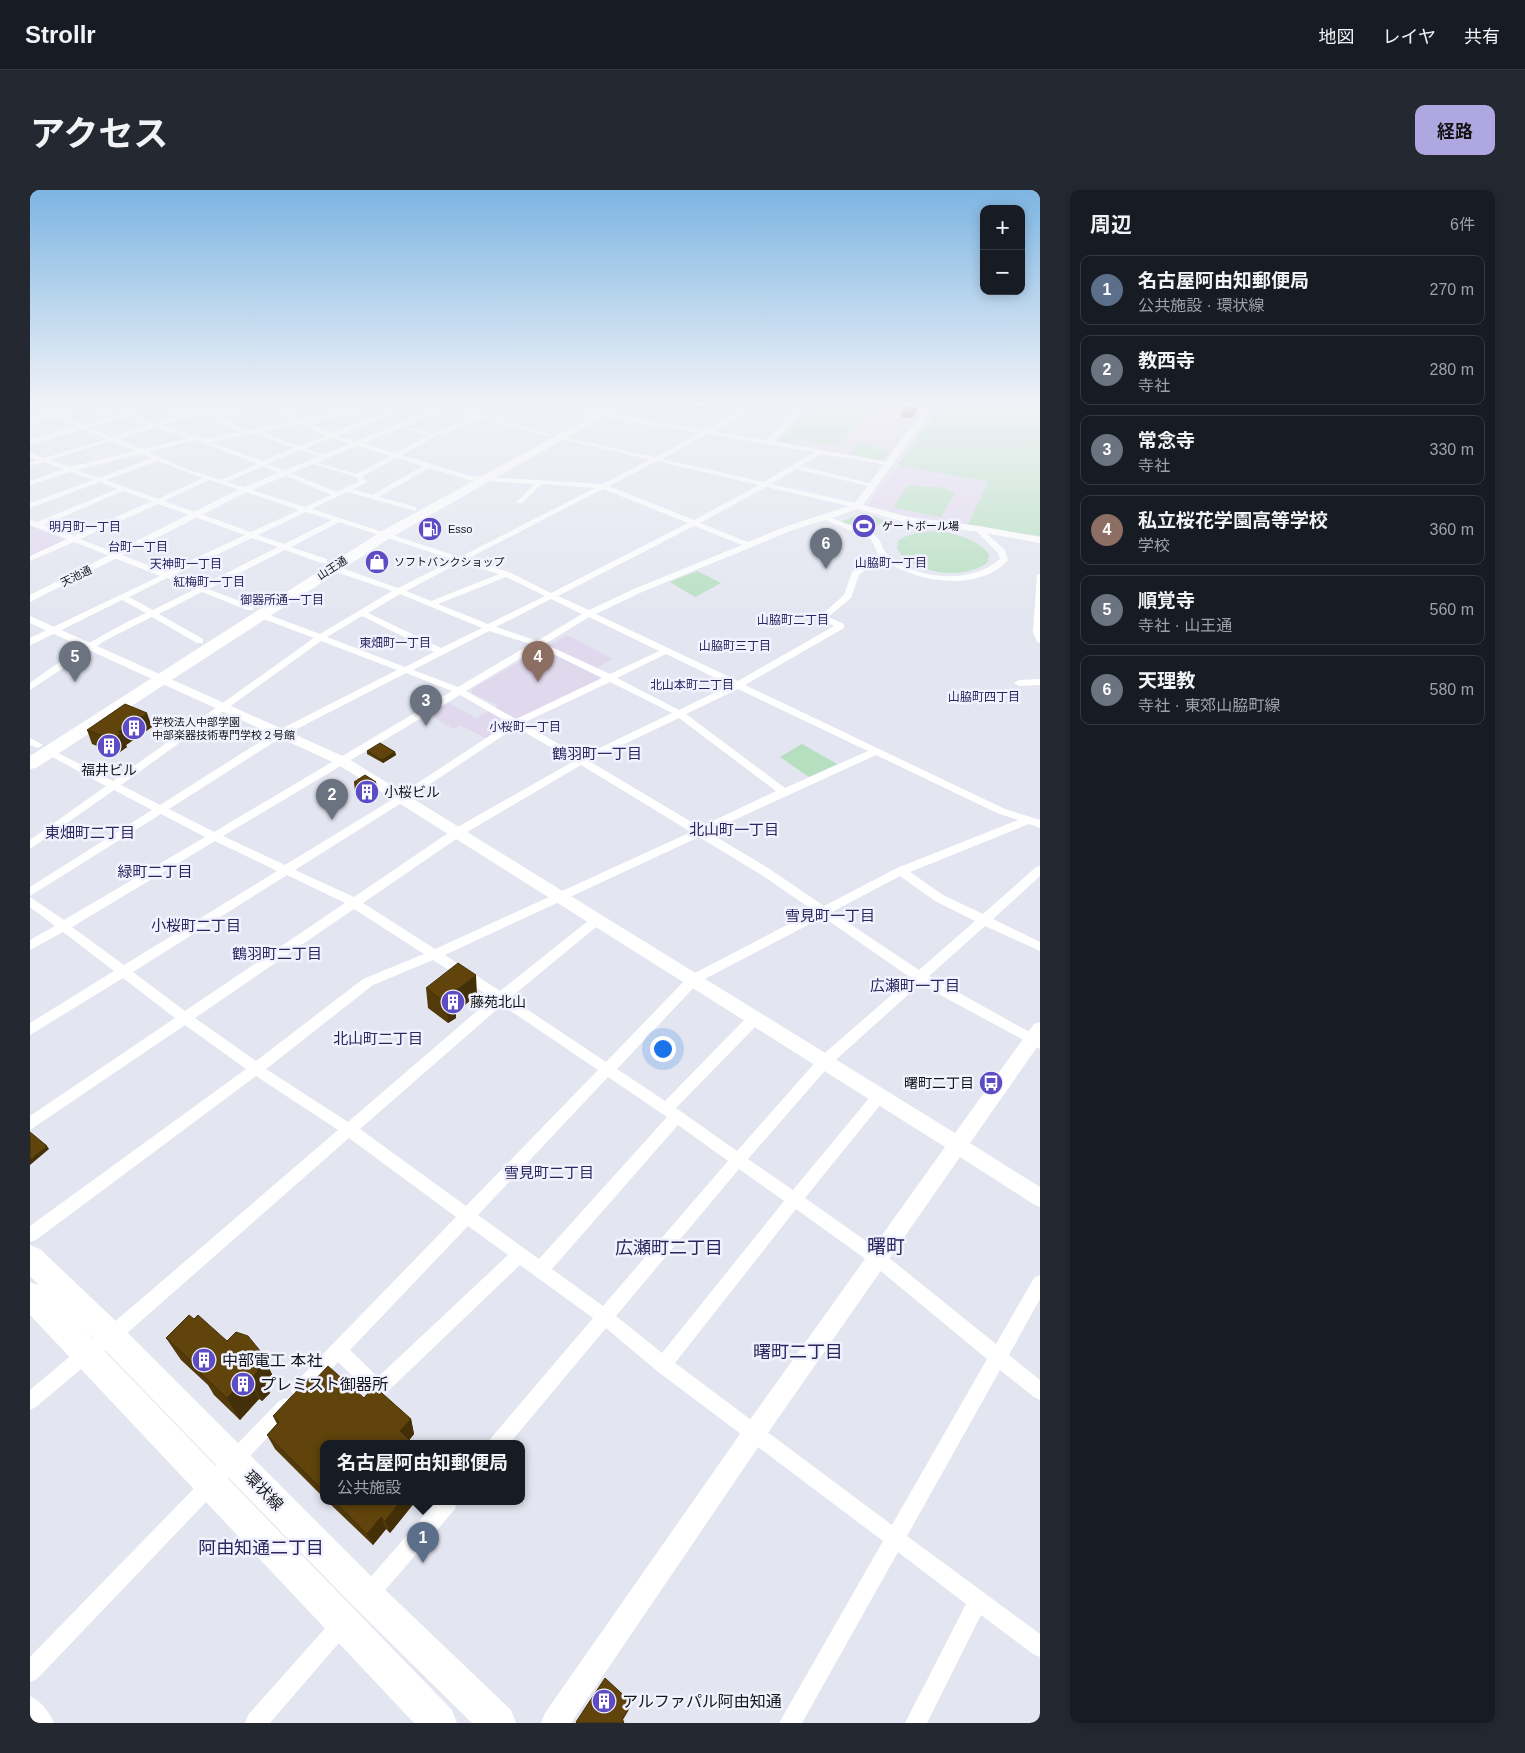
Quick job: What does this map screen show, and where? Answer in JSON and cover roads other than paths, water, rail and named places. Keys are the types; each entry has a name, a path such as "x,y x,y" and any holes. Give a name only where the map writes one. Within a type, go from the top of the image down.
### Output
{"main road":[{"name":"山王通","path":"329,564 489,477"},
{"name":"山王通","path":"30,764 36,747 155,676 329,564 373,530 469,478"},
{"name":"山王通","path":"155,676 200,641 256,611"},
{"name":"環状線","path":"30,1258 211,1483 439,1723"},
{"name":"環状線","path":"30,1295 99,1344 234,1459 367,1596 498,1723"}],"street":[{"path":"30,483 48,477"},
{"path":"91,477 329,564 490,628 539,644 680,714 784,792"},
{"path":"30,506 105,477"},
{"path":"205,477 462,558 506,574 668,650 875,752 1026,821 1040,824"},
{"path":"221,482 234,477"},
{"name":"天池通","path":"30,599 244,490 276,477"},
{"path":"293,477 336,494"},
{"path":"30,642 122,596 348,490 363,482 358,477"},
{"path":"373,497 409,477"},
{"path":"464,477 602,486 748,546"},
{"path":"30,846 320,638 399,591 621,477"},
{"path":"734,477 908,520 979,529 1040,540"},
{"path":"30,892 281,733 555,596 779,477"},
{"path":"836,477 873,485"},
{"path":"30,946 590,613 639,590 790,528 857,506 879,477"},
{"path":"30,560 209,478"},
{"path":"521,502 540,482"},
{"path":"34,524 124,488"},
{"path":"348,490 412,509"},
{"path":"825,518 874,538 882,555 917,573 939,578 971,578 988,573 1001,565 1004,560 1002,552 979,529"},
{"path":"30,687 87,646 120,627 152,614 340,519"},
{"path":"34,524 166,575 320,638 460,691 581,760 764,872 919,977 1038,1037 958,1146 755,1432 555,1723"},
{"path":"30,1124 458,832 581,760 680,714 841,626 822,618 848,596 855,574 882,555"},
{"path":"431,604 506,574"},
{"path":"1039,635 1040,576"},
{"path":"122,596 200,641"},
{"path":"362,613 442,652"},
{"path":"30,619 342,761 694,979 754,1019 880,1096 1040,1198"},
{"path":"30,1030 402,798 516,723 668,650"},
{"path":"1019,683 1040,682"},
{"path":"36,747 216,837 353,902 501,998 671,1113 878,1258 1040,1391"},
{"path":"30,1235 256,1069 368,982 562,898 784,792 875,752"},
{"path":"30,1672 694,979 901,871 1000,834 1026,821"},
{"path":"500,1440 606,1318 737,1161 824,1062 1040,870"},
{"path":"901,871 939,898 1040,948"},
{"path":"30,901 185,1018 256,1069 348,1129 606,1318 663,1364 1040,1647"},
{"path":"30,1401 99,1344 501,998 597,920"},
{"path":"540,1270 671,1113 754,1019"},
{"path":"663,1364 880,1096"},
{"path":"339,1351 378,1389 519,1255"},
{"path":"790,1723 897,1538 1040,1283"},
{"path":"256,1723 445,1505"},
{"path":"916,1723 978,1600"},
{"path":"30,1707 43,1723"}],"place":[{"name":"ゲートボール場","path":"864,526"},
{"name":"Esso","path":"430,529"},
{"name":"ソフトバンクショップ","path":"377,562"},
{"name":"天理教","path":"826,569"},
{"name":"順覚寺","path":"75,682"},
{"name":"私立桜花学園高等学校","path":"538,682"},
{"name":"常念寺","path":"426,726"},
{"name":"学校法人中部学園 中部楽器技術専門学校２号館","path":"134,728"},
{"name":"福井ビル","path":"109,746"},
{"name":"小桜ビル","path":"367,792"},
{"name":"教西寺","path":"332,820"},
{"name":"藤苑北山","path":"453,1002"},
{"name":"曙町二丁目","path":"991,1083"},
{"name":"中部電工 本社","path":"204,1360"},
{"name":"プレミスト御器所","path":"243,1384"},
{"name":"名古屋阿由知郵便局","path":"423,1563"},
{"name":"アルファパル阿由知通","path":"604,1701"}],"district":[{"name":"明月町一丁目","path":"85,527"},
{"name":"台町一丁目","path":"138,547"},
{"name":"山脇町一丁目","path":"891,563"},
{"name":"天神町一丁目","path":"186,564"},
{"name":"紅梅町一丁目","path":"209,582"},
{"name":"御器所通一丁目","path":"282,600"},
{"name":"山脇町二丁目","path":"793,620"},
{"name":"東畑町一丁目","path":"395,643"},
{"name":"山脇町三丁目","path":"735,646"},
{"name":"北山本町二丁目","path":"692,685"},
{"name":"山脇町四丁目","path":"984,697"},
{"name":"小桜町一丁目","path":"525,727"},
{"name":"鶴羽町一丁目","path":"597,754"},
{"name":"北山町一丁目","path":"734,830"},
{"name":"東畑町二丁目","path":"90,833"},
{"name":"緑町二丁目","path":"155,872"},
{"name":"雪見町一丁目","path":"830,916"},
{"name":"小桜町二丁目","path":"196,926"},
{"name":"鶴羽町二丁目","path":"277,954"},
{"name":"広瀬町一丁目","path":"915,986"},
{"name":"北山町二丁目","path":"378,1039"},
{"name":"雪見町二丁目","path":"549,1173"},
{"name":"曙町","path":"886,1246"},
{"name":"広瀬町二丁目","path":"669,1248"},
{"name":"曙町二丁目","path":"798,1352"},
{"name":"阿由知通二丁目","path":"261,1548"}]}
